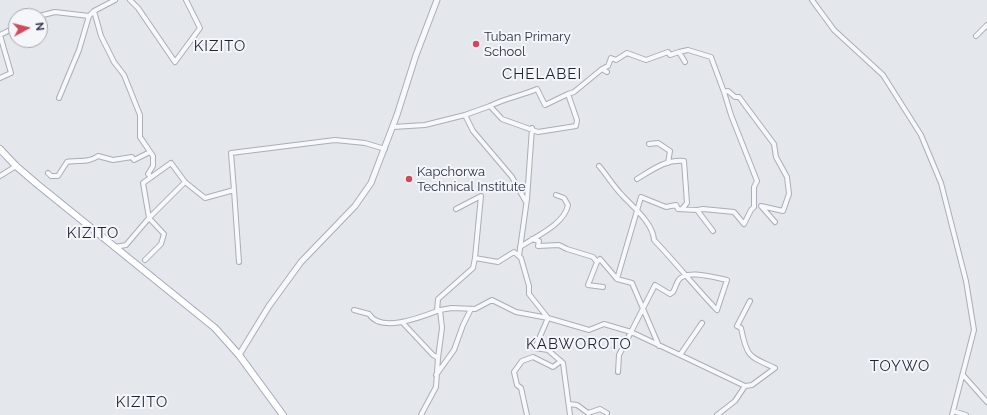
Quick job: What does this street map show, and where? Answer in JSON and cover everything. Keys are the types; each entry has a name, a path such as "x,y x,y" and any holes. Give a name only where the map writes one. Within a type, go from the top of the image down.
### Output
{"main road":[{"path":"0,149 16,166 215,328 239,355 283,415"}],"street":[{"path":"59,98 79,50 89,16 94,11 115,0"},
{"path":"130,0 138,8 175,62 200,28 186,0"},
{"path":"239,355 265,312 301,262 364,194 371,183 393,127 416,55 436,0"},
{"path":"812,0 834,30 883,75 926,144 945,198 971,308 974,334 953,413 966,415"},
{"path":"94,11 101,36 114,62 124,75 140,115 140,137 152,156 154,166 148,174 151,177"},
{"path":"48,14 55,12 89,16"},
{"path":"976,36 987,25"},
{"path":"0,35 11,74 0,78"},
{"path":"393,127 425,124 465,115 490,106 506,98 526,94 537,89 545,105 574,92 602,69 608,66 611,58 616,60 627,53 646,60 668,52 670,55 688,50 711,57 756,181 754,187 754,207 744,224 734,212 703,209 678,209 676,205 666,206 641,197 617,279"},
{"path":"679,52 685,62"},
{"path":"602,69 607,72"},
{"path":"724,92 728,91 735,97 739,97 774,144 776,157 787,177 789,194 783,212 761,206 775,222"},
{"path":"490,106 502,118 532,128 538,132 576,126 577,120 568,94"},
{"path":"465,115 473,131 512,177 526,202"},
{"path":"519,256 526,202 532,128"},
{"path":"239,262 231,153 335,140 365,143 385,149"},
{"path":"649,144 658,143 670,151 668,163"},
{"path":"48,173 51,176 58,176 67,162 76,160 93,160 98,156 113,160 132,156 134,160 150,152"},
{"path":"638,179 657,167 672,160 684,161 687,204 682,209"},
{"path":"146,260 162,244 164,234 149,218 143,183 171,163 185,182 205,198 234,190"},
{"path":"0,176 16,166"},
{"path":"599,166 621,195 637,210 654,235 654,240 687,275 698,291 717,310 727,280 701,274 687,275 678,280 673,292 670,294 655,284 619,355 618,372"},
{"path":"115,247 126,245 149,218 185,182"},
{"path":"520,247 560,220 566,213 568,205 564,198 556,195"},
{"path":"421,415 436,387 436,375 442,328 438,311 438,299 472,268 475,258 481,196 456,209"},
{"path":"697,210 713,231"},
{"path":"532,239 539,242 538,246 559,245 593,257 596,262"},
{"path":"475,258 498,262 514,252 522,258 529,294 548,318"},
{"path":"603,287 588,285 596,262 600,259 617,279 632,283 659,346"},
{"path":"354,310 369,314 372,318 382,322 402,322 411,321 438,311 452,308 475,310 492,300 516,312 548,318 589,330 604,324 631,332 746,386 752,385 775,368 751,356 745,349 741,328 737,326 750,301"},
{"path":"436,375 454,350 462,325 471,309"},
{"path":"548,318 535,348 548,350 563,363 570,415"},
{"path":"402,322 433,355 438,358"},
{"path":"680,355 702,323"},
{"path":"527,415 521,388 516,385 514,372 522,361 534,357 553,367 561,361"},
{"path":"963,375 987,402"},
{"path":"717,415 735,401 746,386"},
{"path":"569,404 577,405 588,413 600,409 606,413"}],"place":[{"name":"Tuban Primary School","path":"476,44"},
{"name":"Kapchorwa Technical Institute","path":"409,179"}],"district":[{"name":"KIZITO","path":"220,46"},
{"name":"CHELABEI","path":"542,74"},
{"name":"KIZITO","path":"93,233"},
{"name":"KABWOROTO","path":"579,344"},
{"name":"TOYWO","path":"900,366"},
{"name":"KIZITO","path":"142,402"}]}
